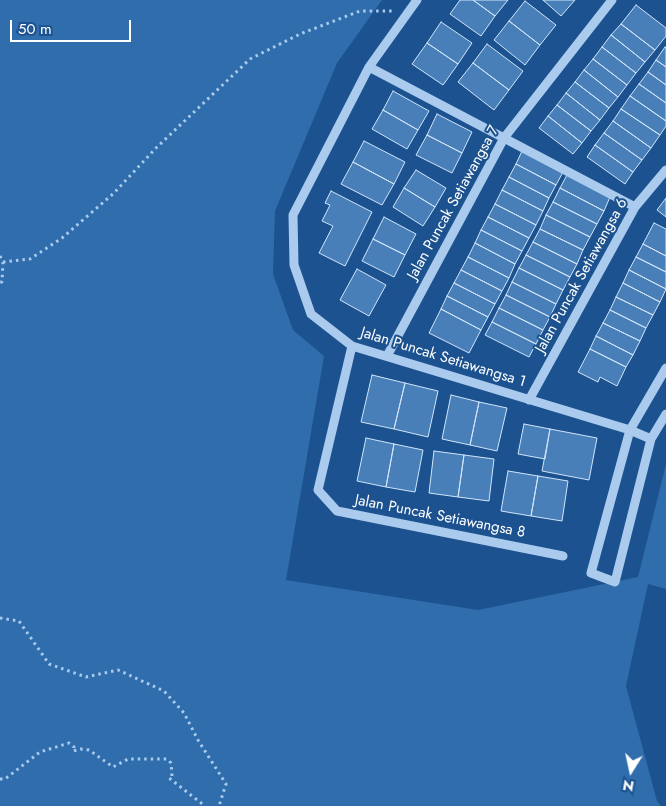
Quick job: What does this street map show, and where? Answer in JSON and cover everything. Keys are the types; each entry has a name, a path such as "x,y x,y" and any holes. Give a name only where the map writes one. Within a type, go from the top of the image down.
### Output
{"street":[{"name":"Jalan Puncak Setiawangsa 1","path":"417,0 369,67 293,214 294,265 311,314 352,346 630,430 651,439"},
{"name":"Jalan Puncak Setiawangsa 7","path":"387,356 504,138 612,0"},
{"path":"369,67 635,207"},
{"name":"Jalan Puncak Setiawangsa 6","path":"529,400 635,207 666,170"},
{"name":"Jalan Puncak Setiawangsa 8","path":"352,346 318,490 337,511 563,556"},
{"path":"666,368 630,430 591,573 615,582 651,439 666,414"}],"path":[{"path":"3,262 30,259 62,238 114,193 156,148 250,59 300,34 360,11 410,11"},
{"path":"0,256 3,262 2,282 0,282"},
{"path":"0,618 19,621 49,664 86,677 118,670 164,691 184,713 198,740 226,784 219,806"},
{"path":"0,779 5,779 40,752 69,743 74,746 73,751 89,750 113,767 128,759 167,759 171,763 172,776 169,778 205,806"}],"shaded area":[{"path":"0,0 382,0 337,63 275,211 273,274 293,330 324,356 286,580 478,610 638,577 666,464 666,589 648,584 626,686 657,801 661,806 0,806"}],"building":[{"path":"460,0 473,0 495,16 481,36 450,14"},
{"path":"473,0 508,0 495,16"},
{"path":"543,0 575,0 561,16"},
{"path":"525,1 556,25 540,45 509,21"},
{"path":"636,5 666,28 666,36 655,50 621,24"},
{"path":"509,21 540,45 525,65 494,40"},
{"path":"441,22 472,43 458,64 427,43"},
{"path":"621,24 655,50 645,62 611,35"},
{"path":"611,35 645,62 636,73 602,47"},
{"path":"427,43 458,64 443,85 412,64"},
{"path":"487,44 523,71 509,90 473,63"},
{"path":"602,47 636,73 627,85 593,59"},
{"path":"666,48 666,67 656,60"},
{"path":"593,59 627,85 618,97 584,70"},
{"path":"656,60 666,67 666,85 648,72"},
{"path":"473,63 509,90 494,110 458,82"},
{"path":"584,70 618,97 609,108 575,82"},
{"path":"648,72 666,85 666,103 639,84"},
{"path":"575,82 609,108 600,120 566,93"},
{"path":"639,84 666,103 666,121 630,96"},
{"path":"393,91 429,111 418,130 383,110"},
{"path":"566,93 600,120 591,131 557,105"},
{"path":"630,96 666,121 666,126 660,135 621,109"},
{"path":"557,105 591,131 582,143 548,116"},
{"path":"621,109 660,135 651,148 613,121"},
{"path":"383,110 418,130 407,149 372,129"},
{"path":"437,114 472,132 462,153 427,135"},
{"path":"548,116 582,143 573,154 539,128"},
{"path":"613,121 651,148 642,160 604,133"},
{"path":"604,133 642,160 633,172 595,145"},
{"path":"427,135 462,153 452,173 416,155"},
{"path":"364,141 405,162 394,184 353,162"},
{"path":"595,145 633,172 625,184 587,157"},
{"path":"522,151 563,172 556,185 516,164"},
{"path":"353,162 394,184 382,205 341,184"},
{"path":"516,164 556,185 549,198 509,177"},
{"path":"416,170 446,188 435,207 404,188"},
{"path":"567,175 610,197 604,211 560,188"},
{"path":"509,177 549,198 543,211 502,190"},
{"path":"404,188 435,207 423,226 393,207"},
{"path":"560,188 604,211 597,224 553,202"},
{"path":"502,190 543,211 536,225 495,204"},
{"path":"331,191 372,212 345,266 319,253 333,226 322,221 330,205 325,203"},
{"path":"666,198 666,217 657,210"},
{"path":"553,202 597,224 590,237 546,215"},
{"path":"495,204 536,225 529,238 488,217"},
{"path":"546,215 590,237 583,250 540,229"},
{"path":"384,217 416,234 405,255 373,239"},
{"path":"488,217 529,238 522,251 481,230"},
{"path":"654,223 666,229 666,256 643,244"},
{"path":"540,229 583,250 577,264 533,242"},
{"path":"481,230 522,251 515,264 475,243"},
{"path":"373,239 405,255 394,277 362,261"},
{"path":"533,242 577,264 570,277 526,255"},
{"path":"475,243 515,264 509,278 468,257"},
{"path":"643,244 666,256 666,272 636,257"},
{"path":"526,255 570,277 563,290 519,268"},
{"path":"468,257 509,278 502,291 461,270"},
{"path":"636,257 666,272 666,289 629,270"},
{"path":"519,268 563,290 556,304 512,282"},
{"path":"357,269 386,285 369,316 340,300"},
{"path":"461,270 502,291 495,304 454,283"},
{"path":"629,270 666,289 660,302 623,283"},
{"path":"512,282 556,304 550,317 506,295"},
{"path":"454,283 495,304 488,317 447,296"},
{"path":"623,283 660,302 653,315 616,297"},
{"path":"506,295 550,317 543,330 499,308"},
{"path":"447,296 488,317 481,330 441,309"},
{"path":"616,297 653,315 646,328 610,310"},
{"path":"499,308 543,330 536,344 492,322"},
{"path":"441,309 481,330 469,353 429,333"},
{"path":"610,310 646,328 640,341 603,323"},
{"path":"492,322 536,344 529,357 485,335"},
{"path":"603,323 640,341 633,355 596,336"},
{"path":"596,336 633,355 626,367 590,349"},
{"path":"590,349 626,367 617,386 600,377 598,382 578,372"},
{"path":"372,375 405,383 394,429 361,422"},
{"path":"405,383 438,391 428,437 394,429"},
{"path":"451,395 479,402 470,445 442,439"},
{"path":"479,402 507,408 497,451 470,445"},
{"path":"524,424 550,429 545,459 518,454"},
{"path":"550,429 597,438 589,480 542,471"},
{"path":"366,438 394,444 386,487 357,481"},
{"path":"394,444 423,450 415,492 386,487"},
{"path":"434,451 464,455 458,497 429,493"},
{"path":"464,455 494,459 489,501 458,497"},
{"path":"508,471 538,476 531,516 501,511"},
{"path":"538,476 568,481 562,521 531,516"}]}
